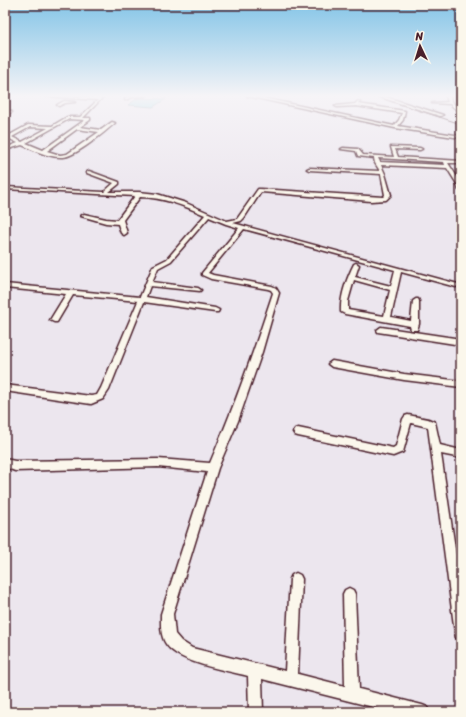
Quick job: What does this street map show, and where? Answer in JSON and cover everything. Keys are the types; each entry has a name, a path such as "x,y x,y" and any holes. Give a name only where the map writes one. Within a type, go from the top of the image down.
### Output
{"street":[{"path":"5,149 24,143 47,129"},
{"path":"43,152 74,129"},
{"path":"89,129 102,131"},
{"path":"411,129 461,137"},
{"path":"43,132 21,130 9,137 56,156 68,155 102,131"},
{"path":"343,149 354,147 361,155 461,162"},
{"path":"396,157 392,148 420,147 426,160"},
{"path":"228,222 239,220 242,217 257,192 260,190 384,199 388,195 382,173 375,156"},
{"path":"444,161 459,184 461,190"},
{"path":"377,163 448,167"},
{"path":"310,168 382,173"},
{"path":"89,172 117,183 104,194"},
{"path":"5,188 157,196 243,227 456,285"},
{"path":"124,233 120,222 122,216 139,194"},
{"path":"5,388 92,400 100,397 105,390 156,267 169,260 208,214"},
{"path":"84,216 120,222"},
{"path":"243,227 204,274 211,277 270,287 274,289 276,293 258,352 233,421 213,468 167,614 167,634 175,645 189,654 422,712"},
{"path":"356,265 344,309 345,312 415,324"},
{"path":"387,319 398,270"},
{"path":"352,278 394,289"},
{"path":"148,284 198,290"},
{"path":"5,286 142,300 215,310"},
{"path":"54,320 71,292"},
{"path":"414,335 416,301"},
{"path":"381,330 461,342"},
{"path":"332,364 404,377 461,384"},
{"path":"298,432 393,452 400,449 407,421 412,419 432,425 461,633"},
{"path":"436,449 461,454"},
{"path":"5,463 15,466 158,464 213,468"},
{"path":"290,679 296,579"},
{"path":"349,594 352,694"},
{"path":"255,670 256,712"}]}
